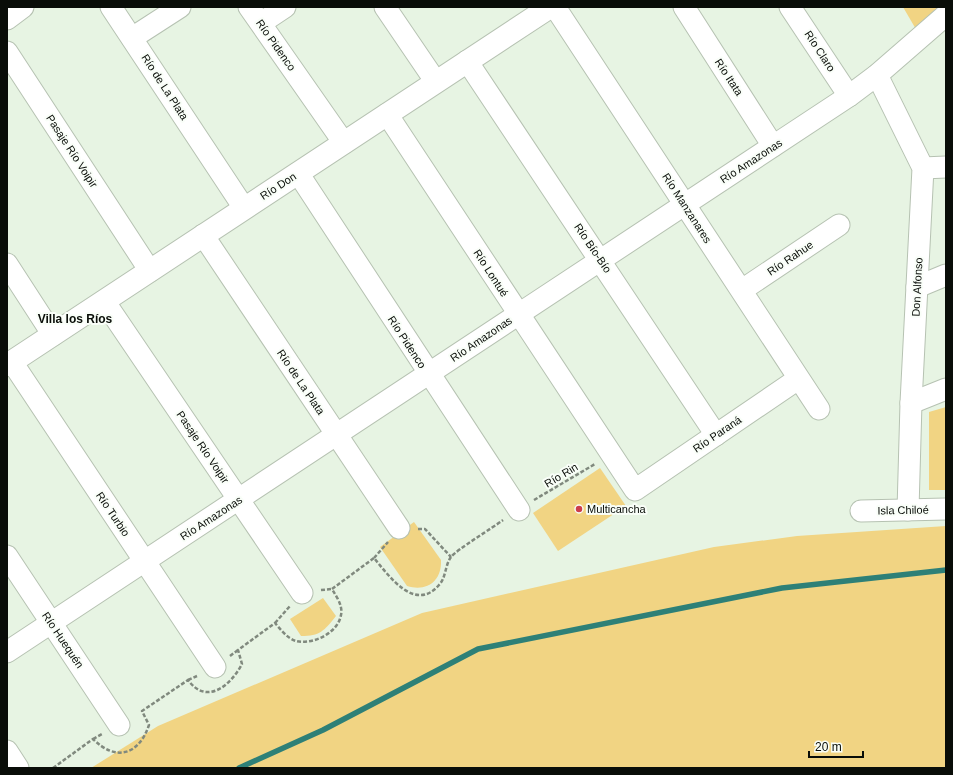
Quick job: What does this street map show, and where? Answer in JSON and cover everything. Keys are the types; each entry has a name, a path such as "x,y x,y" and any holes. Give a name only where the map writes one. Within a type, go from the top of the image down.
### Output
{"street":[{"path":"7,18 23,7"},
{"name":"Río de La Plata","path":"111,7 244,208"},
{"path":"132,38 180,7"},
{"path":"255,15 285,7"},
{"path":"385,7 436,82"},
{"name":"Río Don","path":"9,363 550,7"},
{"name":"Río Manzanares","path":"555,7 819,409"},
{"name":"Río Itata","path":"684,7 773,146"},
{"name":"Río Claro","path":"790,7 849,96"},
{"name":"Río Pidenco","path":"255,15 344,143"},
{"name":"Río Amazonas","path":"7,652 849,96 877,75 946,15"},
{"name":"Pasaje Río Voipir","path":"7,52 150,271"},
{"name":"Río Bío-Bío","path":"468,61 716,435"},
{"name":"Don Alfonso","path":"877,75 923,168 916,287 908,510"},
{"name":"Río Lontué","path":"387,114 518,315 635,490"},
{"path":"923,168 946,166"},
{"name":"Río Pidenco","path":"298,173 428,374 519,510"},
{"name":"Río Rahue","path":"742,290 839,226"},
{"name":"Río de La Plata","path":"203,235 400,528"},
{"path":"7,264 53,335"},
{"path":"916,287 946,275"},
{"name":"Pasaje Río Voipir","path":"104,301 302,594"},
{"name":"Río Turbio","path":"9,363 215,667"},
{"name":"Río Paraná","path":"635,490 798,379"},
{"path":"911,403 946,389"},
{"name":"Isla Chiloé","path":"861,511 946,509"},
{"name":"Río Huequén","path":"7,556 119,725"},
{"path":"7,751 18,768"}],"path":[{"name":"Río Rin","path":"451,557 519,510 611,454"},
{"path":"53,768 93,739 101,747 114,753 124,752 133,748 141,742 150,725 142,711 188,680 196,690 206,693 226,685 242,664 238,650 275,623 284,633 296,641 315,641 330,631 342,615 341,605 332,588 374,558 400,588 410,594 430,593 440,585 451,557 425,529 400,528"}],"shaded area":[{"path":"903,7 944,7 917,31"},
{"path":"946,407 946,490 929,490 929,412"},
{"name":"Multicancha","path":"600,468 626,506 558,551 533,513"},
{"path":"414,522 441,560 441,567 436,579 427,586 421,587 407,586 380,547"},
{"path":"946,526 946,768 91,768 158,726 422,613 714,547 797,536"},
{"path":"323,598 336,616 321,632 313,635 301,636 290,619"}],"waterway":[{"path":"239,768 323,730 478,649 782,588 946,570"}],"place":[{"name":"Multicancha","path":"579,509"}],"district":[{"name":"Villa los Ríos","path":"75,319"}]}
